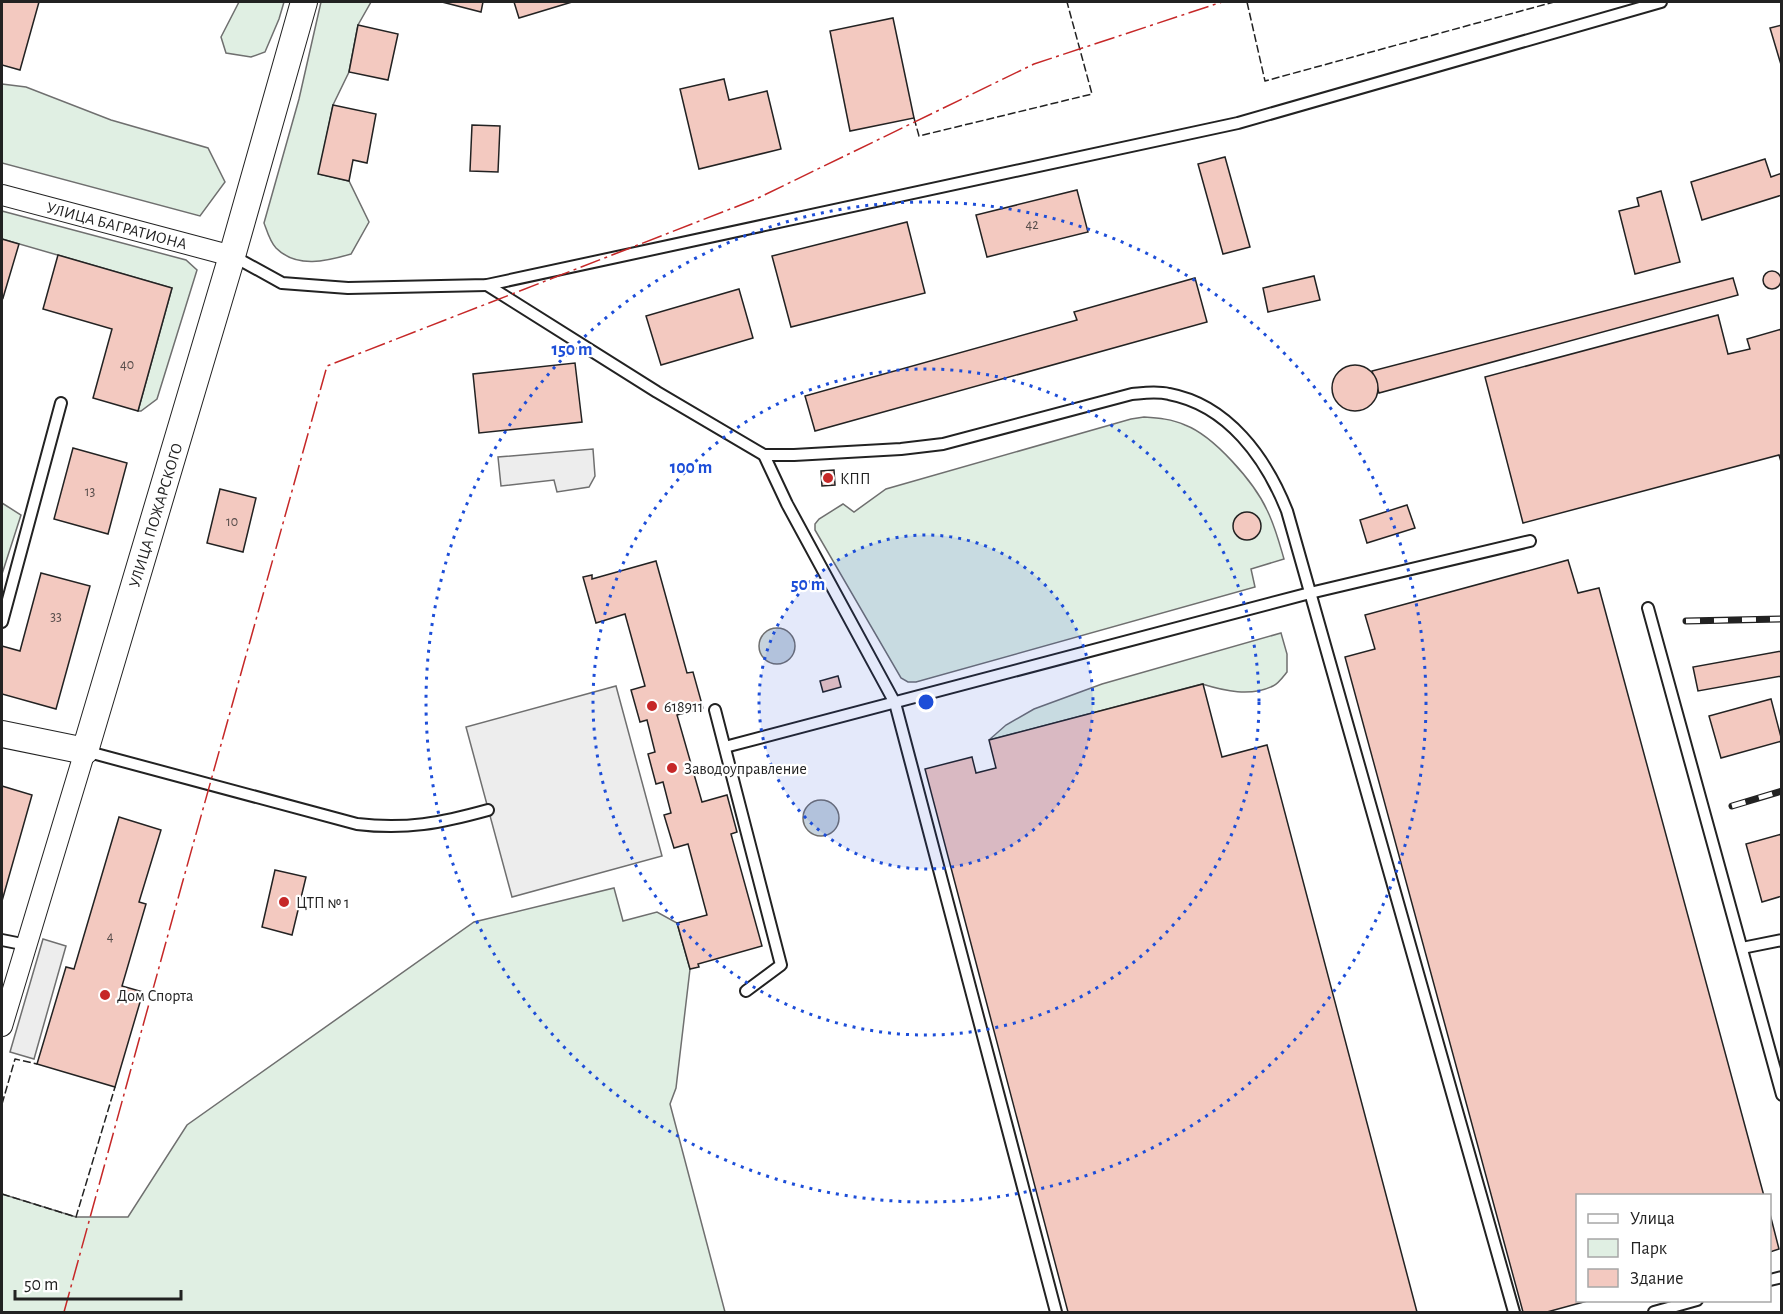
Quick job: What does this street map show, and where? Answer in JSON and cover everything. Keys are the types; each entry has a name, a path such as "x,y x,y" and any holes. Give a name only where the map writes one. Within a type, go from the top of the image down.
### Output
{"street":[{"name":"УЛИЦА ПОЖАРСКОГО","path":"2,1026 232,256 304,2"},
{"name":"УЛИЦА БАГРАТИОНА","path":"2,195 232,256"},
{"path":"2,734 85,751"}],"lane":[{"path":"232,256 282,283 348,288 487,285 1238,123 1661,2"},
{"path":"487,285 657,392 764,455 794,456 943,444 1131,394 1151,392 1167,393 1203,405 1234,429 1265,465 1278,488 1287,511 1514,1312"},
{"path":"2,622 61,403"},
{"path":"764,455 787,504 895,703 1056,1312"},
{"path":"725,747 1310,593 1530,541"},
{"path":"1648,608 1782,1095"},
{"path":"715,710 781,965 746,991"},
{"path":"85,751 357,824 384,827 419,825 488,810"},
{"path":"2,940 27,945"},
{"path":"1742,948 1782,940"},
{"path":"1654,1312 1690,1302"}],"green space":[{"path":"239,2 284,2 265,52 251,57 226,53 221,37"},
{"path":"321,2 371,2 358,25 349,72 333,105 319,174 349,181 369,222 351,254 312,262 284,255 270,240 264,223 299,99"},
{"path":"2,84 26,87 111,120 208,148 225,182 200,216 2,163"},
{"path":"2,211 186,260 197,270 157,399 138,411 172,288 2,239"},
{"path":"1144,417 1160,418 1185,425 1208,439 1232,461 1253,486 1267,510 1284,559 1251,569 1255,587 916,682 908,682 901,678 815,530 815,524 819,519 843,504 854,512 886,489"},
{"path":"2,503 21,515 2,574"},
{"path":"1281,633 1287,654 1287,672 1273,686 1255,691 1237,692 1202,684 989,740 1006,725 1034,709 1102,684"},
{"path":"614,888 623,921 657,912 677,923 690,969 676,1088 670,1104 725,1312 2,1312 2,1194 76,1217 128,1217 187,1125 474,922"}],"shaded area":[{"path":"593,449 595,476 589,487 557,492 554,480 501,486 498,457"},
{"path":"777,628 790,633 795,646 790,659 777,664 764,659 759,646 764,633"},
{"path":"616,686 662,856 512,897 466,727"},
{"path":"821,800 834,805 839,818 834,831 821,836 808,831 803,818 808,805"},
{"path":"43,939 66,946 34,1059 10,1052"}],"building":[{"path":"2,2 39,2 20,70 2,65"},
{"path":"442,2 483,2 481,12"},
{"path":"514,2 572,2 519,18"},
{"path":"893,18 914,118 850,131 830,31"},
{"path":"358,25 398,34 388,80 349,72"},
{"path":"1782,25 1782,68 1770,28"},
{"path":"724,79 729,100 767,91 781,149 699,169 680,89"},
{"path":"333,105 376,114 367,163 353,160 349,181 318,174"},
{"path":"472,125 500,126 498,172 470,171"},
{"path":"1225,157 1250,247 1223,254 1198,164"},
{"path":"1765,159 1771,177 1782,173 1782,195 1702,220 1691,182"},
{"path":"1077,190 1088,232 987,257 976,215"},
{"path":"1661,191 1680,262 1635,274 1619,211 1639,206 1637,198"},
{"path":"907,222 925,293 791,327 772,256"},
{"path":"2,239 19,244 3,298 2,297"},
{"path":"58,255 172,288 138,411 93,398 112,329 43,309"},
{"path":"1768,271 1776,271 1781,276 1779,287 1768,289 1763,284 1763,276"},
{"path":"1314,276 1320,300 1268,312 1263,288"},
{"path":"1195,278 1207,322 815,431 805,396 1077,320 1074,312"},
{"path":"1733,278 1738,295 1379,393 1372,371"},
{"path":"739,289 753,338 661,365 646,316"},
{"path":"1718,315 1728,354 1750,349 1747,339 1782,329 1782,465 1779,455 1523,523 1485,377"},
{"path":"575,363 582,422 479,433 473,374"},
{"path":"1355,365 1371,372 1378,388 1371,404 1355,411 1339,404 1332,388 1339,372"},
{"path":"73,448 127,463 108,534 54,519"},
{"name":"КПП","path":"834,470 835,485 822,486 821,471"},
{"path":"220,489 256,498 243,552 207,543"},
{"path":"1407,505 1415,528 1367,543 1360,520"},
{"path":"1247,512 1257,516 1261,526 1257,536 1247,540 1237,536 1233,526 1237,516"},
{"path":"1568,560 1578,593 1599,588 1763,1194 1576,1194 1576,1302 1584,1302 1547,1312 1523,1312 1345,657 1375,649 1365,615"},
{"name":"Заводоуправление","path":"656,561 687,673 693,672 703,708 677,715 702,802 727,795 737,832 731,834 762,946 698,964 699,967 690,969 677,923 707,915 688,844 674,848 664,815 671,813 663,782 656,784 648,754 655,752 647,720 640,722 631,690 645,686 625,614 596,623 583,577 592,575 592,579"},
{"path":"41,573 90,586 56,709 2,694 2,646 20,651"},
{"path":"1782,651 1782,676 1698,691 1693,667"},
{"path":"838,676 841,687 823,692 820,681"},
{"path":"1203,684 1222,757 1267,745 1417,1312 1068,1312 925,769 972,757 976,773 996,768 989,740"},
{"path":"1771,699 1782,741 1721,758 1709,716"},
{"path":"2,786 32,795 2,901"},
{"path":"119,817 161,830 139,902 146,904 122,986 143,992 115,1087 37,1064 66,967 74,969"},
{"path":"1782,834 1782,896 1762,902 1746,844"},
{"name":"ЦТП № 1","path":"275,870 306,877 292,935 262,927"},
{"path":"1771,1218 1779,1249 1771,1252"}],"railway":[{"path":"1686,621 1782,619"},
{"path":"1732,806 1782,791"}],"fence":[{"path":"914,118 919,136 1092,94 1067,2"},
{"path":"1247,2 1265,81 1554,2"},
{"path":"2,1104 15,1059 37,1064"},
{"path":"2,1194 76,1217 115,1087"}],"power":[{"path":"64,1312 327,366 756,199 1034,64 1222,2"}],"place":[{"name":"КПП","path":"828,478"},
{"name":"618911","path":"652,706"},
{"name":"Заводоуправление","path":"672,768"},
{"name":"ЦТП № 1","path":"284,902"},
{"name":"Дом Спорта","path":"105,995"}]}
